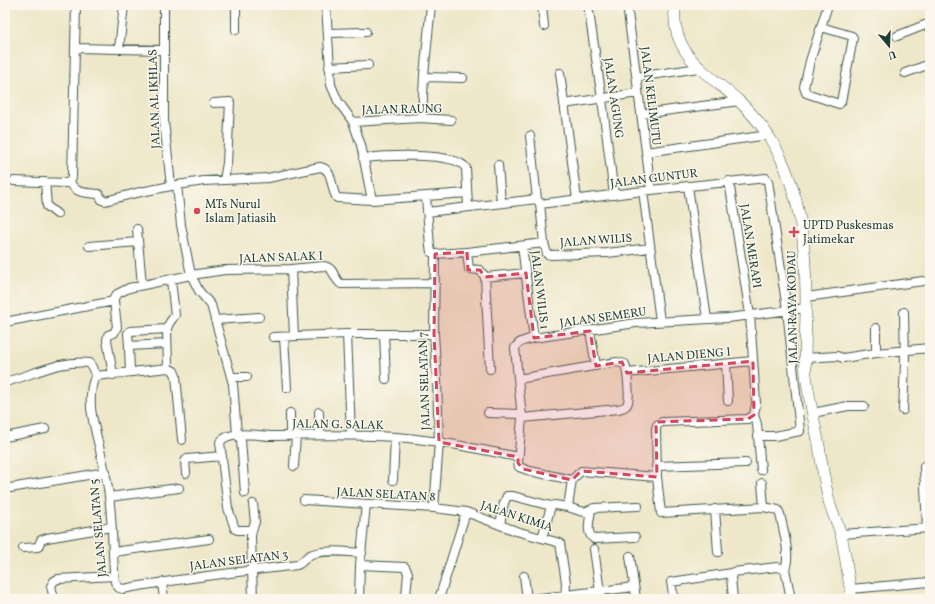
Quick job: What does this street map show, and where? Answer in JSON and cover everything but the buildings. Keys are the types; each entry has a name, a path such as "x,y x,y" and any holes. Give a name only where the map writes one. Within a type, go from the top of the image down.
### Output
{"street":[{"path":"76,5 72,177 70,182 73,188 78,192 99,194 104,201 174,185 204,181 268,178 320,167 327,170 334,195 337,198 372,200 467,193"},
{"path":"119,49 124,5"},
{"name":"JALAN AL IKHLAS","path":"164,5 164,121 174,185 191,275 199,291 211,305 233,384 237,434 241,440 245,493"},
{"path":"236,5 236,30"},
{"path":"326,5 331,85 333,93 353,122 361,145 372,200"},
{"path":"422,118 424,75 431,5"},
{"path":"542,5 544,26"},
{"name":"JALAN AGUNG","path":"588,5 614,195"},
{"name":"JALAN KELIMUTU","path":"627,5 646,152 650,248 660,321"},
{"name":"JALAN RAYA KODAU","path":"675,5 675,23 679,38 688,56 699,68 740,102 769,135 786,170 798,207 804,250 806,302 805,358 809,394 831,508 841,534 851,594"},
{"path":"821,27 852,36 853,38 841,102 837,104 806,93 804,90 810,61 828,5"},
{"path":"897,36 930,23"},
{"path":"328,33 366,32"},
{"path":"76,48 163,50"},
{"path":"905,73 930,64"},
{"path":"329,66 368,65"},
{"path":"637,78 699,68"},
{"path":"560,72 577,199"},
{"path":"424,75 426,77 462,78"},
{"path":"564,104 638,93"},
{"path":"214,103 230,102 227,163 224,180"},
{"path":"641,114 740,102"},
{"name":"JALAN RAUNG","path":"353,122 422,118 451,120"},
{"path":"646,152 769,135"},
{"name":"JALAN WILIS","path":"530,136 544,243 547,254 607,253 650,248"},
{"path":"363,158 429,156 446,158 464,165 466,168 468,206"},
{"path":"498,165 501,203"},
{"name":"JALAN GUNTUR","path":"427,212 501,203 577,199 647,190 766,178 768,181 787,310"},
{"path":"14,181 70,182"},
{"name":"JALAN MERAPI","path":"729,181 750,315 756,403 754,415 757,424 761,470"},
{"path":"45,182 47,206 57,214"},
{"path":"688,186 707,320"},
{"name":"JALAN SELATAN 7","path":"426,197 430,250 435,254 434,334 438,380 439,442 434,508"},
{"path":"137,230 142,285"},
{"path":"89,246 138,242"},
{"path":"435,254 467,252 544,243"},
{"name":"JALAN WILIS 1","path":"522,246 534,338"},
{"path":"467,252 469,269 480,270 484,277 490,369"},
{"name":"JALAN SALAK I","path":"114,301 117,294 123,290 191,275 226,270 291,269 328,266 334,272 338,282 341,284 435,283"},
{"path":"291,269 294,336"},
{"path":"484,277 526,273"},
{"path":"168,368 167,329 168,324 173,319 175,314 171,280"},
{"name":"JALAN SEMERU","path":"518,457 522,416 515,348 517,344 522,341 636,323 707,320 787,310 806,302 923,281"},
{"path":"5,322 114,301 117,327 114,333 108,335 106,340 113,375"},
{"path":"758,436 775,436 800,431 787,310"},
{"path":"903,410 904,312"},
{"path":"215,320 259,317"},
{"path":"876,328 876,353"},
{"path":"130,372 128,333 130,331 167,329"},
{"path":"590,331 596,366"},
{"path":"347,334 351,435"},
{"path":"273,337 347,334 434,334"},
{"path":"384,334 386,379"},
{"path":"284,336 287,388"},
{"path":"129,346 167,344"},
{"path":"805,358 837,356 843,358 930,348"},
{"name":"JALAN DIENG I","path":"627,373 753,361"},
{"path":"5,382 57,366 78,362 90,363 96,376 168,368 174,371 176,376 182,440"},
{"path":"488,412 522,416 618,409 626,407 628,403 627,373 622,362 518,379"},
{"path":"726,364 728,401"},
{"name":"JALAN SELATAN 5","path":"96,376 94,378 92,388 91,409 106,472 110,497 114,576 117,586 123,589 162,582"},
{"path":"231,377 247,377"},
{"path":"813,413 848,406 864,406"},
{"path":"319,412 320,435"},
{"path":"290,413 293,435 294,466"},
{"path":"754,415 748,419 659,423 656,429 656,466 661,513 764,507 778,510 786,551 787,564 785,569 792,599"},
{"path":"5,437 45,429"},
{"path":"237,434 221,441 228,508 235,529 252,530"},
{"name":"JALAN G. SALAK","path":"237,434 395,437 439,442 518,457"},
{"path":"393,480 395,437"},
{"path":"186,472 185,461 187,459 222,456"},
{"path":"518,457 519,467 523,469 572,480"},
{"path":"656,466 746,463"},
{"path":"841,534 929,528 924,466"},
{"path":"5,486 10,488 106,472"},
{"path":"568,507 572,480 581,472 657,477"},
{"path":"762,483 764,507"},
{"path":"110,497 179,488"},
{"path":"500,525 504,503 507,496 513,496 551,506 555,505 568,507 585,512 594,508 602,507 638,506"},
{"name":"JALAN SELATAN 8","path":"304,500 434,508 466,512"},
{"path":"253,504 255,522 252,530 254,599"},
{"path":"358,599 366,504"},
{"path":"542,538 551,506"},
{"path":"715,509 718,552"},
{"path":"591,510 588,532 594,539 636,538"},
{"path":"440,599 466,512"},
{"name":"JALAN KIMIA","path":"466,512 516,531 560,543 566,583 565,597"},
{"path":"23,548 38,547 43,539 111,527"},
{"path":"113,552 209,539"},
{"path":"594,549 600,595"},
{"name":"JALAN SELATAN 3","path":"162,582 297,565 301,564 307,556 317,552 362,553"},
{"path":"630,556 636,599"},
{"path":"360,565 405,567 408,572 406,596 408,598 419,599"},
{"path":"674,599 671,582 777,567 785,569"},
{"path":"732,573 733,599"},
{"path":"54,599 51,586 54,581 58,579 114,576"},
{"path":"524,576 526,599"},
{"path":"162,582 164,599"},
{"path":"851,594 930,582"},
{"path":"532,599 600,595 634,587"}],"highlighted area":[{"path":"467,252 468,270 480,270 485,277 526,273 534,338 590,331 596,366 622,362 627,373 753,361 754,415 748,419 656,422 657,477 581,471 572,480 523,469 518,463 518,457 439,442 434,334 435,254"}],"place":[{"name":"MTs Nurul Islam Jatiasih","path":"197,211"},
{"name":"UPTD Puskesmas Jatimekar","path":"794,232"}]}
